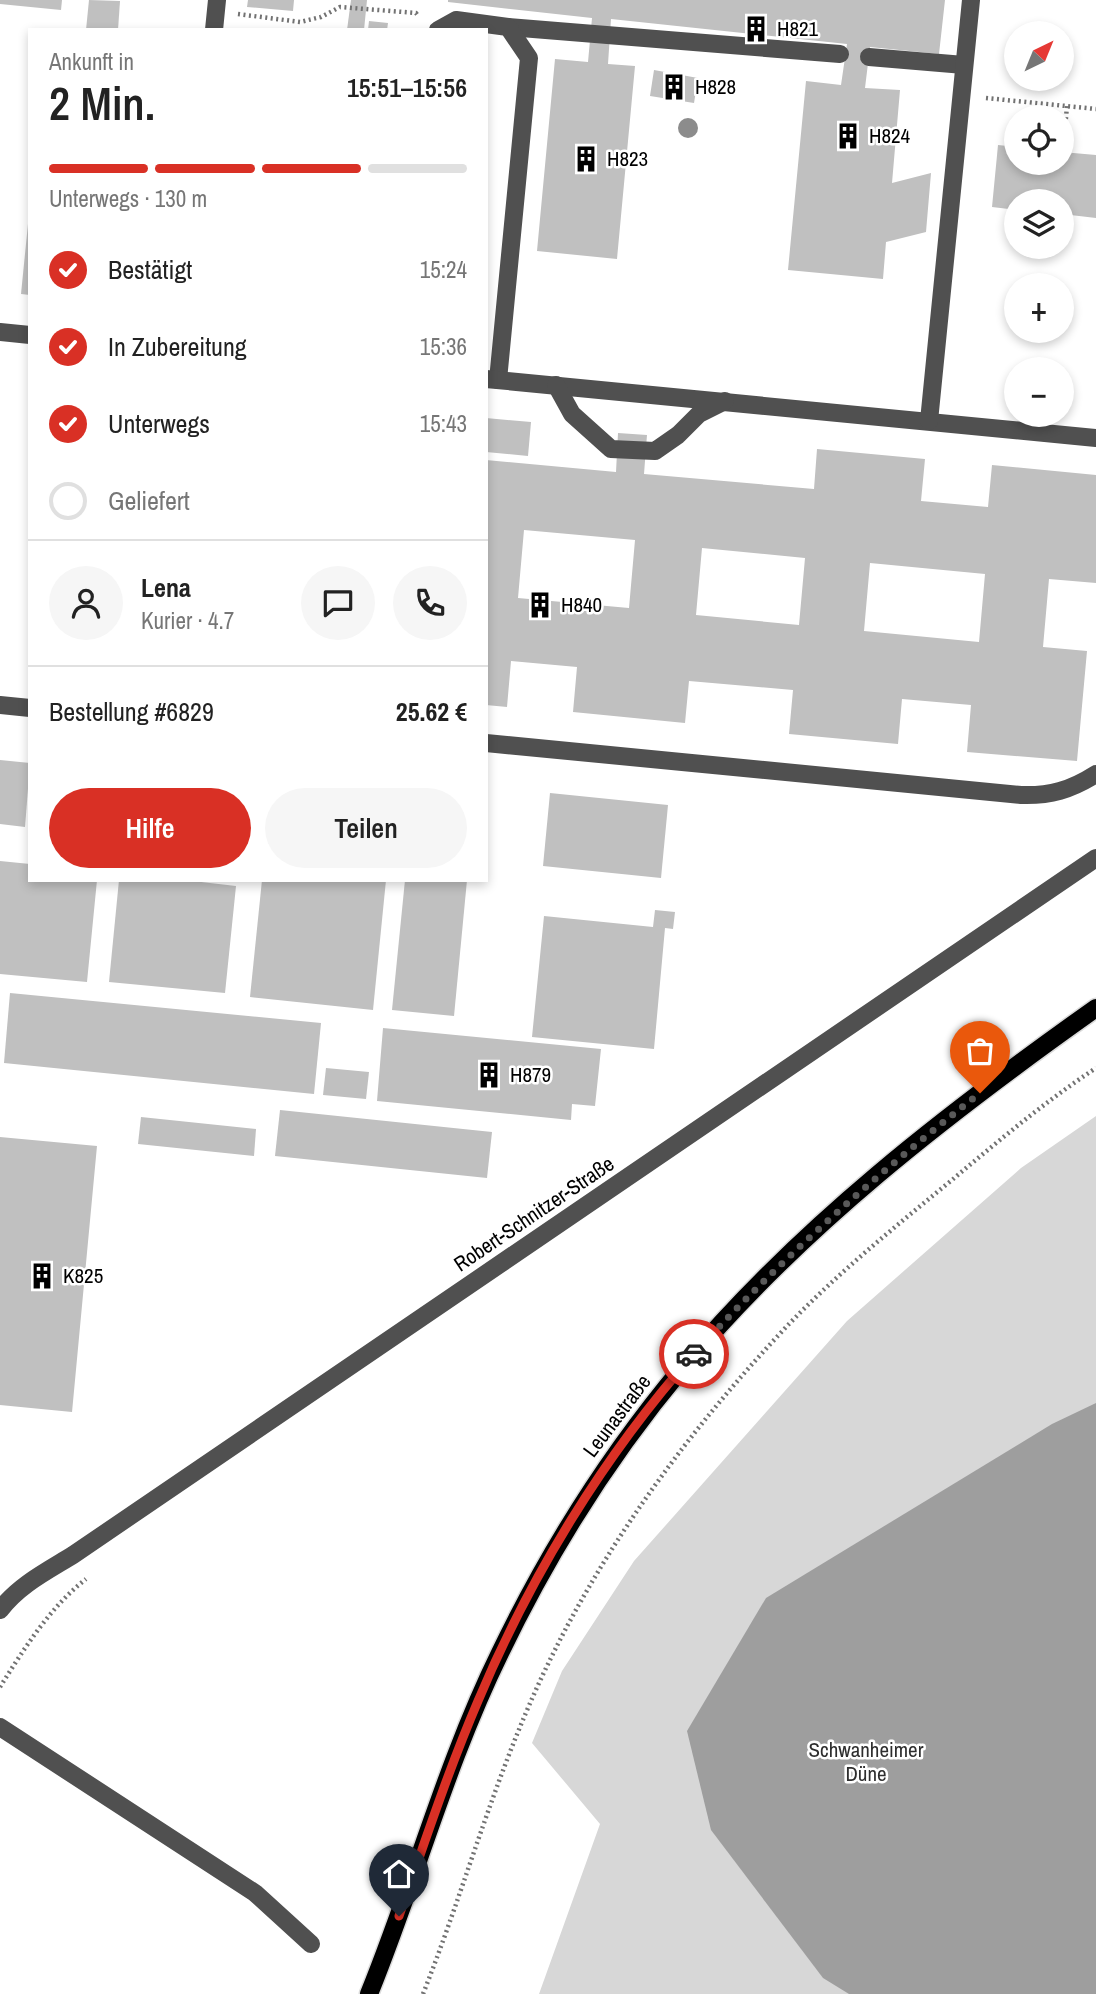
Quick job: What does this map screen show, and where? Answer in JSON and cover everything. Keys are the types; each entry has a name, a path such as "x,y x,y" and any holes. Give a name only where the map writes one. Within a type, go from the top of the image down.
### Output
{"main road":[{"name":"Leunastraße","path":"369,1994 460,1744 498,1656 552,1554 628,1437 685,1365 798,1246 915,1144 1096,1008"}],"street":[{"path":"929,421 971,0"},
{"path":"430,26 456,20 508,27 840,54"},
{"path":"508,27 529,58 492,379 1096,438"},
{"path":"869,57 964,65"},
{"path":"0,332 28,335"},
{"path":"556,385 572,414 611,449 655,452 678,435 699,414 725,401"},
{"path":"0,705 28,708"},
{"path":"488,743 1044,796 1067,790 1096,774"},
{"name":"Robert-Schnitzer-Straße","path":"0,1610 11,1595 31,1581 1096,859"},
{"path":"0,1727 255,1893 311,1944"}],"path":[{"path":"216,14 300,22 321,17 340,7 416,13 430,26"},
{"path":"981,97 1057,105"},
{"path":"1074,107 1096,109"},
{"path":"423,1994 531,1701 576,1611 667,1467 721,1400 791,1322 874,1244 978,1158 1096,1068"}],"green space":[{"name":"Schwanheimer Düne","path":"1096,1116 1096,1994 539,1994 600,1824 532,1743 562,1671 634,1561 847,1321 1021,1168"}],"shaded area":[{"name":"Schwanheimer Düne","path":"1096,1403 1096,1994 849,1994 823,1978 711,1830 687,1731 766,1598 1052,1424"}],"building":[{"path":"0,0 62,0 61,10 0,4"},
{"path":"89,0 120,1 118,28 86,28"},
{"path":"248,0 294,0 293,11 247,7"},
{"path":"351,0 367,0 364,28 347,28"},
{"path":"448,0 945,0 939,54 870,47 865,88 900,90 892,183 931,173 926,232 886,242 883,279 788,270 806,81 841,85 847,44 611,19 608,64 635,66 617,259 537,251 555,59 588,62 592,18"},
{"path":"369,21 388,23 387,28 368,28"},
{"name":"H828","path":"654,70 698,78 694,103 650,96"},
{"path":"998,145 1004,146 1004,175 1074,175 1074,153 1096,155 1096,218 1074,215 1074,189 1004,189 1004,208 992,207"},
{"path":"28,224 28,295 21,294"},
{"path":"488,418 531,422 528,456 488,452"},
{"name":"H840","path":"618,433 647,435 644,474 814,489 817,449 925,459 921,501 988,507 992,465 1096,475 1096,583 1049,579 1043,647 1087,651 1077,761 967,752 971,705 902,699 898,744 789,734 793,690 689,681 685,723 573,712 577,667 511,661 507,707 488,705 488,460 616,472","holes":["524,530 635,540 629,608 518,598","702,548 805,558 799,625 696,615","870,563 985,574 979,642 864,631"]},
{"path":"0,760 28,763 25,827 0,824"},
{"path":"550,793 668,805 661,878 543,866"},
{"path":"0,861 28,864 28,882 97,882 87,982 0,974"},
{"path":"119,882 201,882 236,886 225,993 109,982"},
{"path":"262,882 386,882 373,1010 250,997"},
{"path":"405,882 467,882 454,1016 392,1010"},
{"path":"655,910 675,912 673,929 665,928 654,1049 532,1037 544,916 653,927"},
{"path":"10,993 321,1023 314,1094 4,1063"},
{"name":"H879","path":"383,1028 601,1049 595,1106 572,1104 571,1120 377,1101"},
{"path":"326,1068 369,1072 366,1099 323,1095"},
{"path":"280,1110 492,1132 487,1178 275,1156"},
{"path":"141,1117 256,1129 254,1156 138,1144"},
{"name":"K825","path":"0,1137 97,1146 72,1412 0,1405"}],"way so far":[{"path":"694,1354 798,1246 915,1144 980,1093"}],"place":[{"name":"H821","path":"756,29"},
{"name":"H828","path":"674,87"},
{"name":"H824","path":"848,136"},
{"name":"H823","path":"586,159"},
{"name":"H840","path":"540,605"},
{"name":"H879","path":"489,1075"},
{"name":"K825","path":"42,1276"}],"route":[{"path":"399,1916 460,1744 517,1617 599,1478 694,1354"}]}
